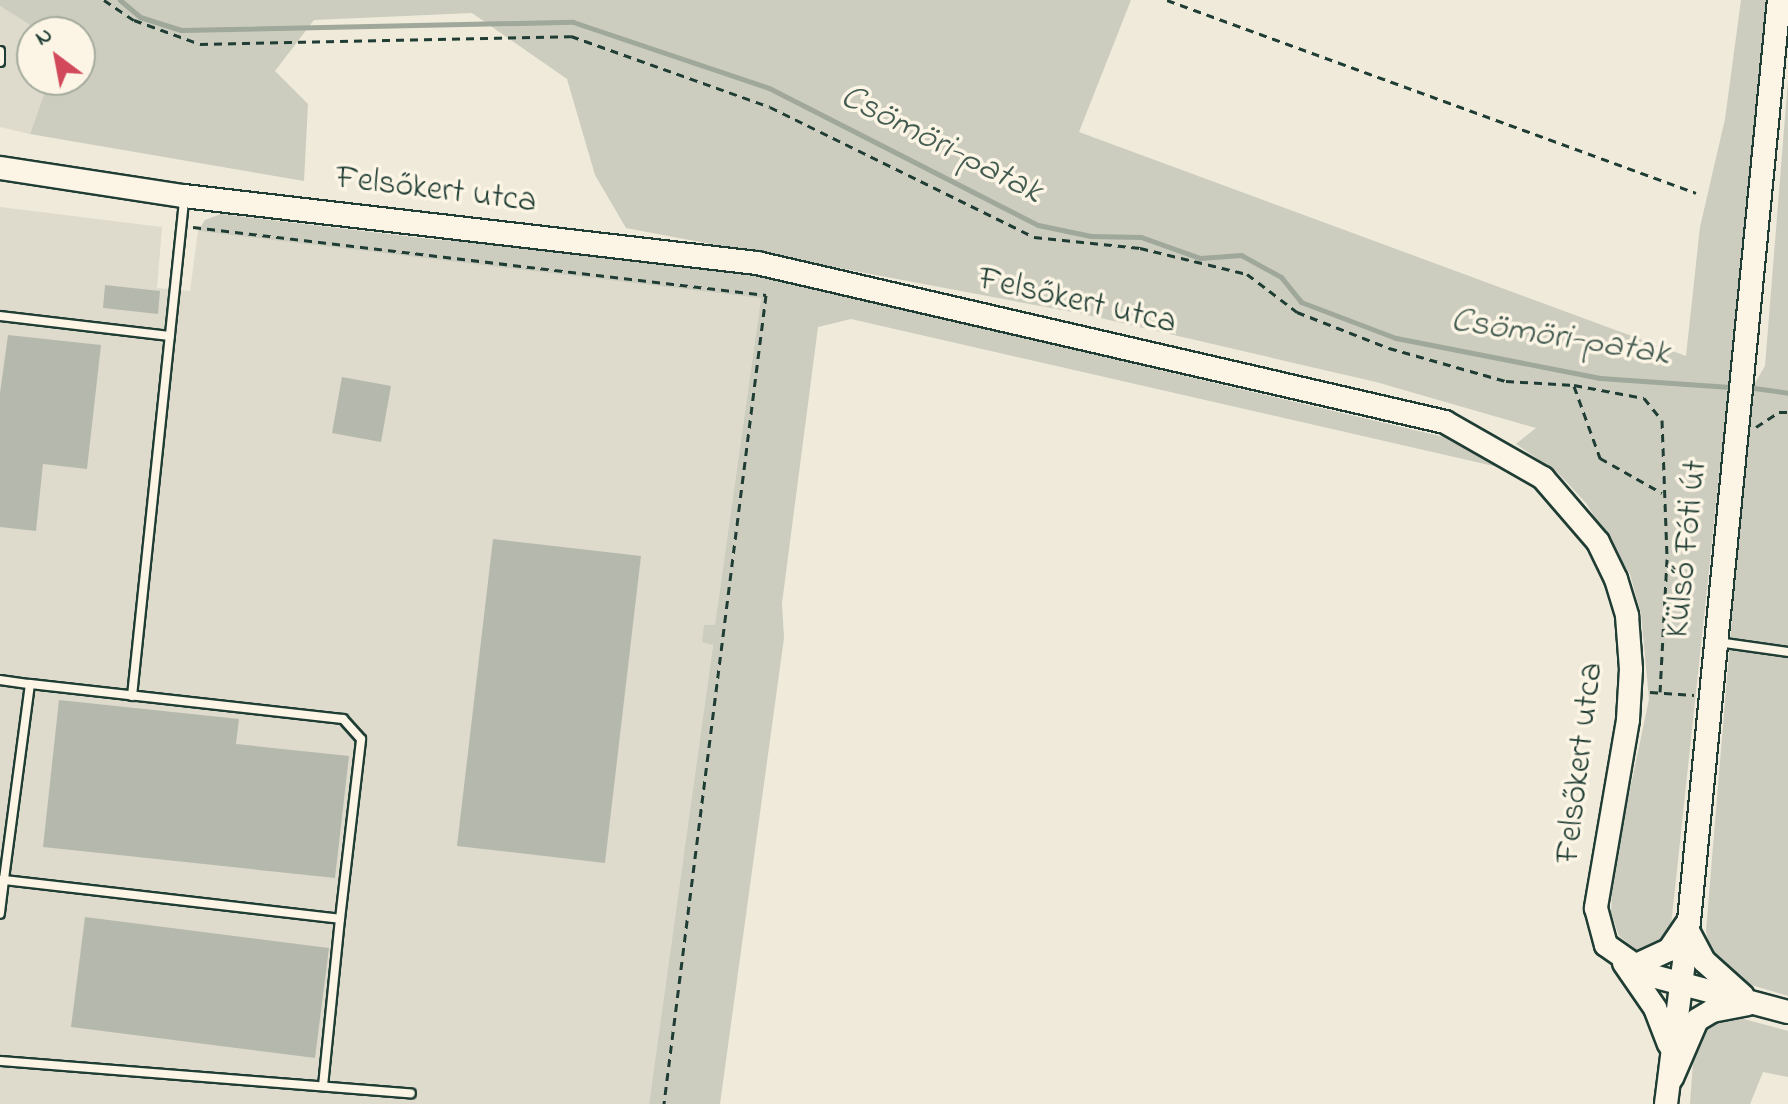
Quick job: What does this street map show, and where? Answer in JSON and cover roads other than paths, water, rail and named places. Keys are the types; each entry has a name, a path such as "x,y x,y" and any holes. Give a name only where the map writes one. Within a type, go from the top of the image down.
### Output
{"street":[{"name":"Külső Fóti út","path":"1666,1095 1689,924 1713,641 1779,0"},
{"name":"Felsőkert utca","path":"0,168 184,196 757,263 1445,422 1543,478 1598,542 1627,616 1630,693 1596,908 1601,938 1628,964 1655,1008 1671,1048"},
{"path":"1628,964 1669,950 1689,924"},
{"path":"1689,924 1704,961 1752,1001"},
{"path":"1628,964 1681,985 1788,1012"},
{"path":"1666,1095 1697,1020 1712,1011 1752,1001"}],"lane":[{"path":"0,51 0,62"},
{"path":"132,696 184,196"},
{"path":"0,316 170,336"},
{"path":"1713,641 1788,652"},
{"path":"0,680 343,719 352,727 361,739 323,1086"},
{"path":"0,914 2,880 30,684"},
{"path":"2,880 340,919"},
{"path":"0,1061 411,1093"}],"waterway":[{"name":"Csömöri-patak","path":"120,0 140,17 181,30 573,22 769,88 1038,225 1091,236 1141,237 1200,258 1241,255 1281,277 1301,302 1396,338 1600,378 1730,387"},
{"name":"Csömöri-patak","path":"1754,388 1788,393"}]}
